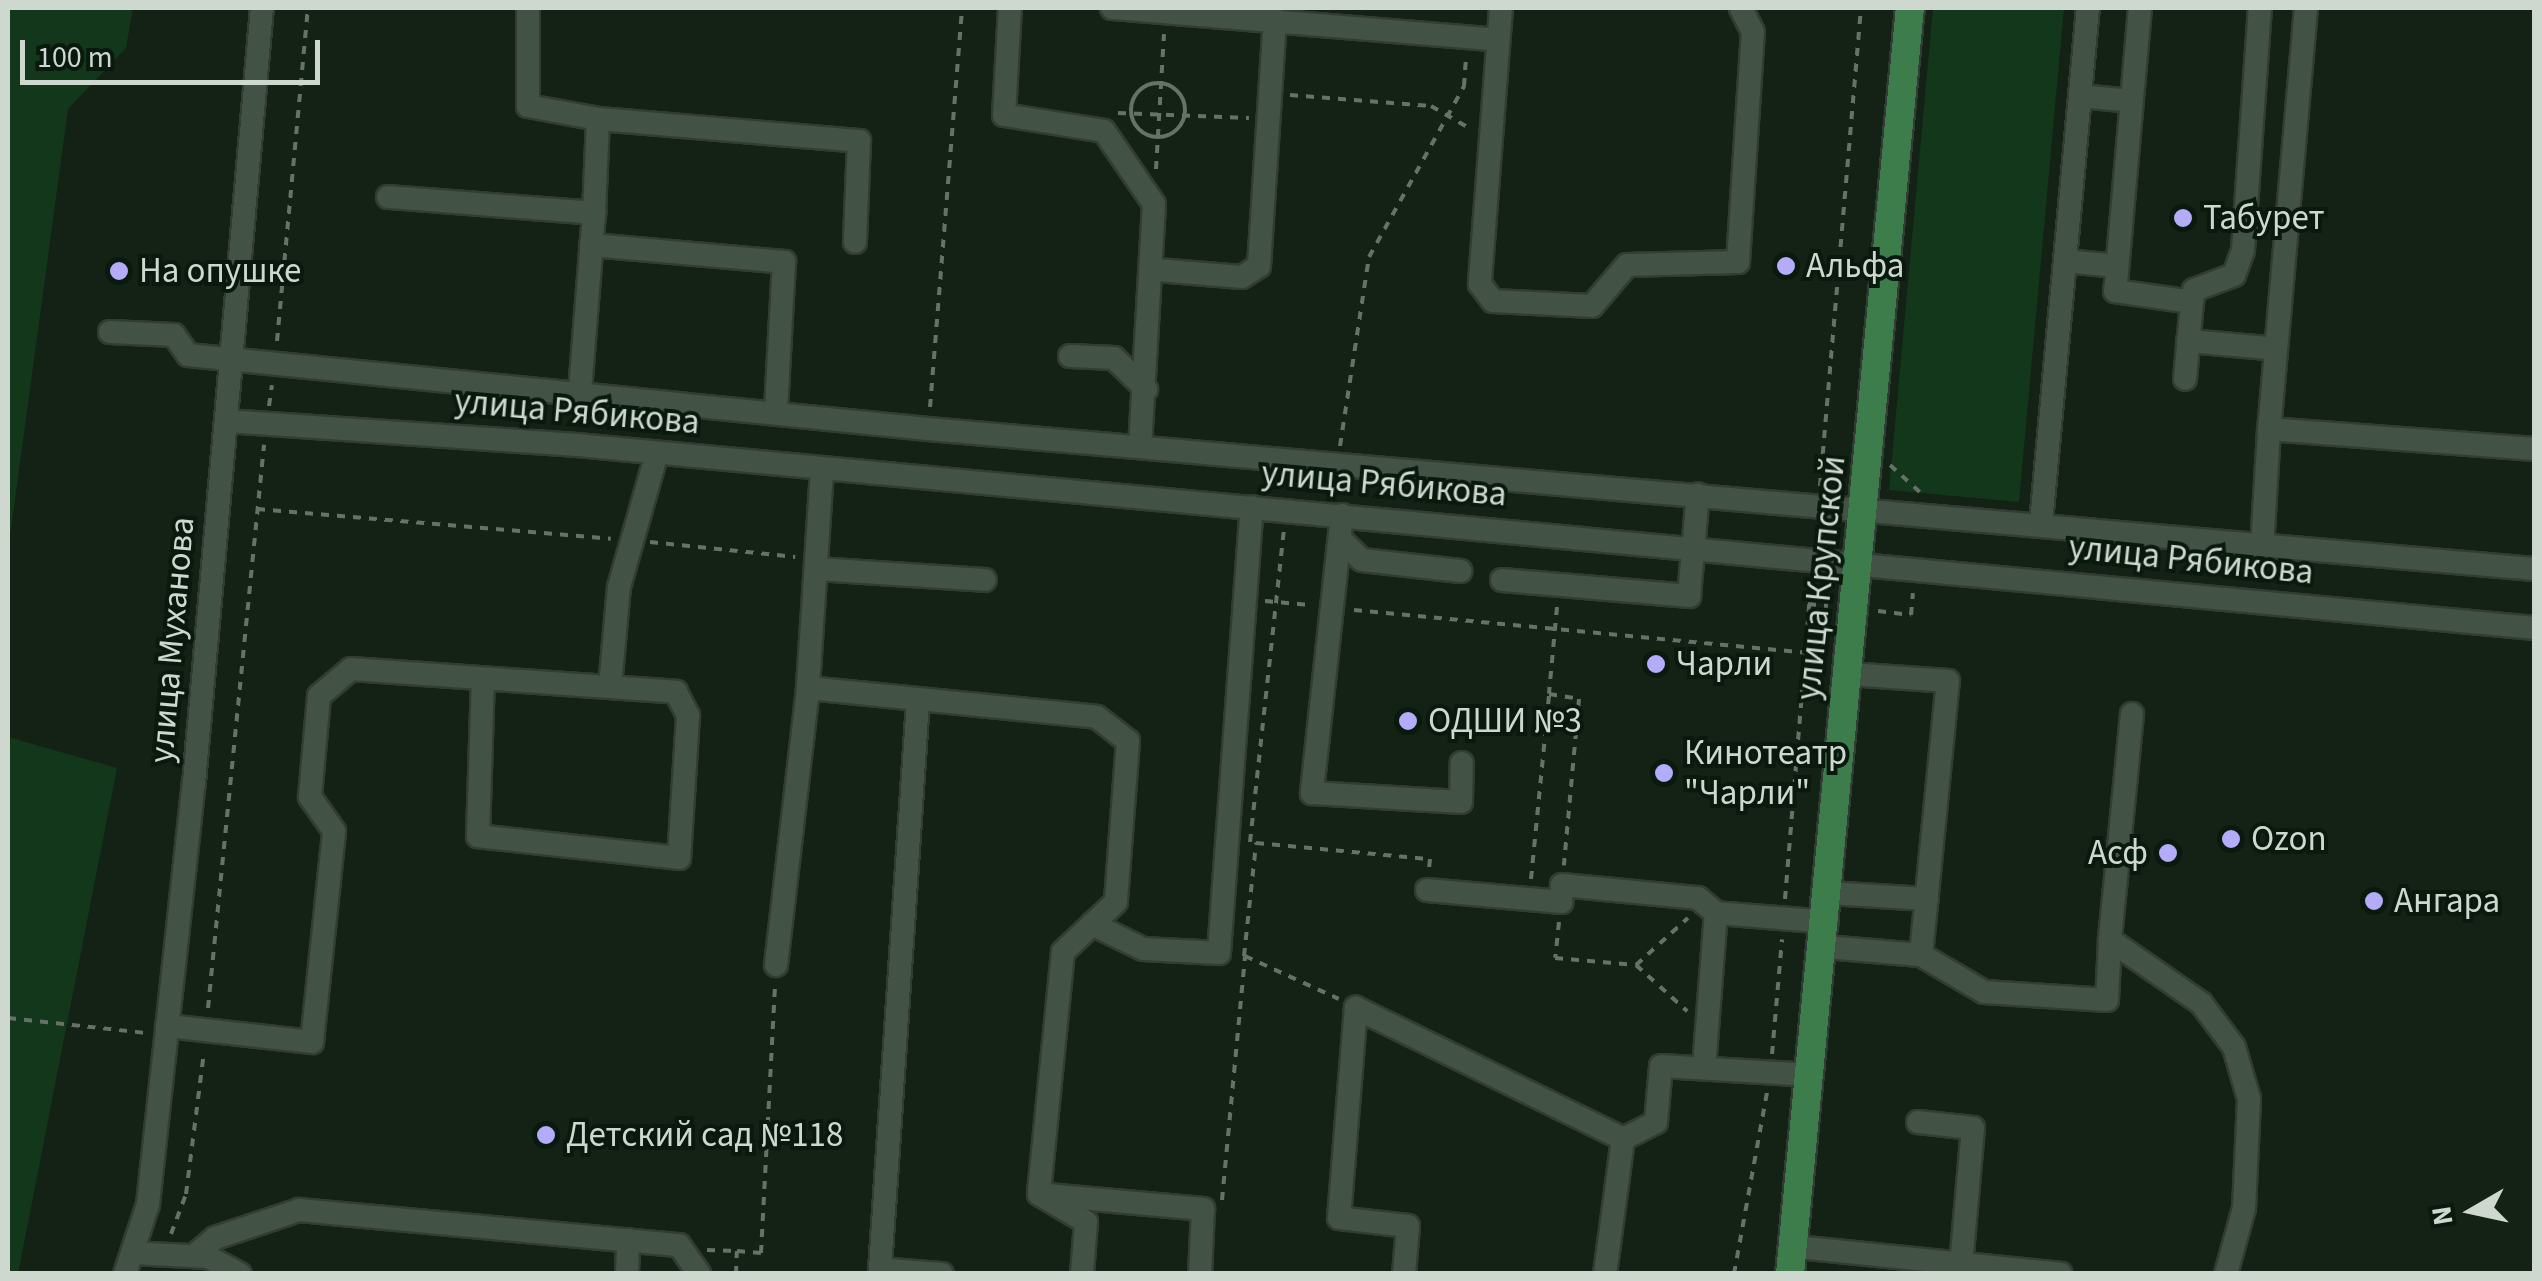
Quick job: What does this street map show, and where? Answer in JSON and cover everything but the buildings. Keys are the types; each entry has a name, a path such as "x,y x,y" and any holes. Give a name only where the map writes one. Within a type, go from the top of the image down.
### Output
{"main road":[{"name":"улица Крупской","path":"1794,1260 1910,8"}],"street":[{"name":"улица Муханова","path":"128,1263 148,1204 167,1030 262,8"},
{"path":"528,8 528,106 598,120 859,141 855,242"},
{"path":"1010,8 1004,116 1104,132 1154,204 1157,270 1140,446"},
{"path":"1112,8 1498,40"},
{"path":"1501,8 1480,284 1493,300 1592,306 1626,265 1735,267 1753,32 1741,8"},
{"path":"2041,523 2088,8"},
{"path":"2140,8 2117,266 2118,295 2192,302"},
{"path":"2185,379 2194,290 2234,275 2243,250 2260,8"},
{"path":"2262,548 2268,429 2306,8"},
{"path":"1157,270 1253,275 1275,20"},
{"path":"2080,96 2132,100"},
{"path":"580,390 598,120"},
{"path":"388,196 594,213"},
{"path":"591,245 784,262 776,412"},
{"path":"2065,261 2117,266"},
{"name":"улица Рябикова","path":"110,332 174,335 188,355 580,390 928,429 2041,523 2262,548 2534,570"},
{"path":"2188,341 2268,348"},
{"path":"1070,356 1114,358 1146,389"},
{"name":"улица Рябикова","path":"226,421 657,453 2534,628"},
{"path":"2268,429 2534,449"},
{"path":"610,688 633,540 657,453"},
{"path":"776,965 808,688 822,470"},
{"path":"1502,580 1689,596 1698,494"},
{"path":"1092,924 1143,949 1219,954 1252,507"},
{"path":"1342,515 1312,793 1461,802 1462,763"},
{"path":"1340,539 1362,560 1460,571"},
{"path":"816,564 985,580"},
{"path":"167,1030 206,1030 312,1042 334,832 310,798 319,696 350,670 676,692 688,716 678,858 478,836 483,679"},
{"path":"1849,674 1948,681 1921,955"},
{"path":"808,688 1097,717 1128,741 1116,902 1063,952 1039,1194"},
{"path":"918,701 880,1269 942,1274"},
{"path":"1827,920 1921,955 1984,992 2107,1000 2132,714"},
{"path":"1427,890 1529,899 1561,894 1827,920 1927,900"},
{"path":"1704,1068 1711,908"},
{"path":"2110,940 2201,1003 2234,1048 2250,1100 2244,1208 2226,1274"},
{"path":"1404,1274 1408,1226 1339,1218 1356,1008 1623,1139"},
{"path":"1623,1139 1656,1122 1662,1066 1812,1075"},
{"path":"1918,1122 1973,1128 1961,1264"},
{"path":"1605,1274 1623,1139"},
{"path":"1039,1194 1203,1209 1200,1274"},
{"path":"1039,1194 1086,1222 1082,1274"},
{"path":"194,1255 214,1238 299,1210 688,1249 699,1274"},
{"path":"628,1240 628,1274"},
{"path":"128,1263 163,1254 194,1255 240,1274"},
{"path":"1794,1260 1961,1264 2061,1274"}],"path":[{"path":"163,1254 186,1194 206,1030 308,8"},
{"path":"928,429 962,8"},
{"path":"1818,504 1861,8"},
{"path":"1154,204 1165,11"},
{"path":"1337,464 1369,257 1464,86 1468,37"},
{"path":"1161,83 1177,90 1184,112 1174,132 1158,137 1140,130 1132,108 1142,88 1161,83"},
{"path":"1270,94 1431,106 1490,140"},
{"path":"1104,132 1122,107 1269,120"},
{"path":"1823,458 1897,466 1923,495 1921,515"},
{"path":"257,509 633,540 816,564"},
{"path":"1203,1209 1226,1198 1285,519"},
{"path":"1734,1274 1770,1073 1813,559"},
{"path":"1808,604 1911,615 1916,569"},
{"path":"1529,899 1559,584"},
{"path":"1245,599 1806,653"},
{"path":"1549,694 1579,699 1555,958 1636,965 1707,1029"},
{"path":"1228,840 1430,859 1427,890"},
{"path":"1636,965 1711,908"},
{"path":"1219,954 1246,956 1356,1008"},
{"path":"688,1249 761,1253 776,965"},
{"path":"8,1018 167,1030"},
{"path":"736,1274 737,1252"}],"green space":[{"path":"8,8 133,8 126,48 68,109 8,551"},
{"path":"1933,8 2064,8 2019,502 1889,490"},
{"path":"8,737 117,768 18,1274 8,1273"}],"place":[{"name":"Табурет","path":"2183,218"},
{"name":"Альфа","path":"1786,266"},
{"name":"На опушке","path":"119,271"},
{"name":"Чарли","path":"1656,664"},
{"name":"ОДШИ №3","path":"1408,721"},
{"name":"Кинотеатр \"Чарли\"","path":"1664,773"},
{"name":"Ozon","path":"2231,839"},
{"name":"Асф","path":"2168,853"},
{"name":"Ангара","path":"2374,901"},
{"name":"Детский сад №118","path":"546,1135"}]}
